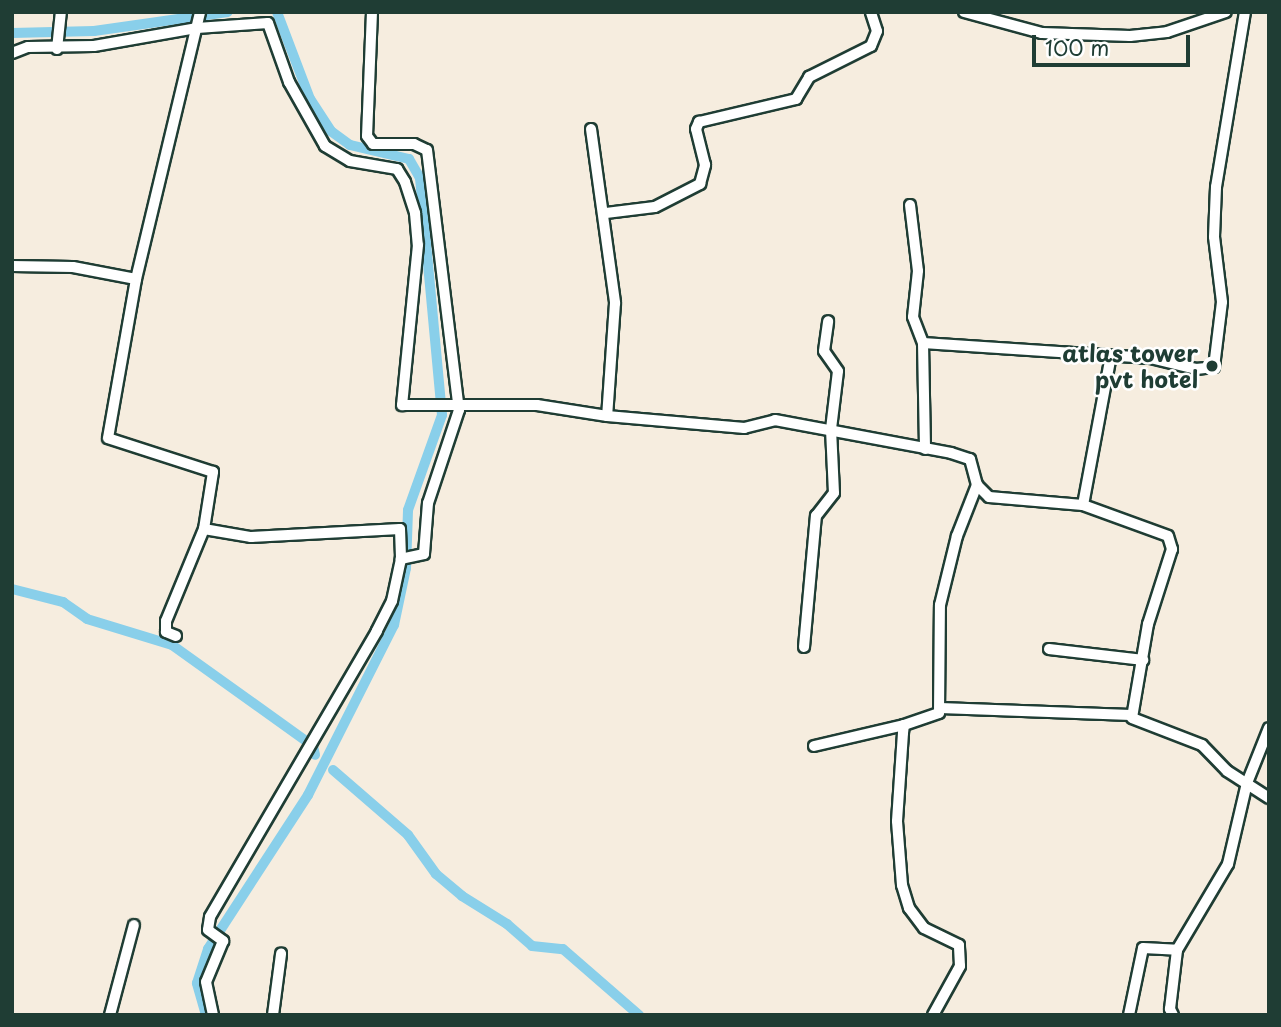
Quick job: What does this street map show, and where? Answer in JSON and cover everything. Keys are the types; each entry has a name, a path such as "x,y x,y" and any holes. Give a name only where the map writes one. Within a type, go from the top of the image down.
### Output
{"street":[{"path":"57,49 61,12"},
{"path":"372,12 366,136 373,144 414,144 427,150 458,406 453,434 428,503 424,554 408,557"},
{"path":"606,213 654,207 700,184 705,164 696,130 699,122 796,99 809,77 871,46 877,31 871,12"},
{"path":"964,12 1042,33 1130,36 1167,33 1226,12"},
{"path":"923,343 1161,359 1209,371 1216,361 1222,302 1215,199 1245,12"},
{"path":"176,636 166,632 166,621 204,529 213,472 108,438 136,279 198,21"},
{"path":"12,52 28,47 57,49 198,21 268,23 289,82 325,146 350,161 397,169 403,176 415,213 418,245 402,405 537,405 607,416 744,428 775,420 831,429 970,459 977,485 989,497 1083,505 1168,536 1172,549 1148,624 1131,715"},
{"path":"590,130 606,213 616,339 607,416"},
{"path":"910,205 918,271 914,327 923,343 925,449"},
{"path":"12,266 73,267 136,279"},
{"path":"804,647 816,516 834,493 831,429 838,371 824,351 828,321"},
{"path":"1083,505 1111,356"},
{"path":"814,746 905,725 934,716 940,708 937,638 940,604 957,536 977,485"},
{"path":"204,529 251,537 400,529 408,557 392,601 317,740 210,918 210,932 221,939 206,987 213,1015"},
{"path":"1049,649 1143,660"},
{"path":"940,708 1131,715 1202,745 1269,799"},
{"path":"905,725 897,821 902,884 909,908 924,928 959,945 960,966 933,1015"},
{"path":"1173,1015 1170,1009 1177,950 1228,864 1247,783 1269,728"},
{"path":"110,1015 134,925"},
{"path":"1129,1015 1143,948 1177,950"},
{"path":"273,1015 281,954"}],"waterway":[{"path":"12,33 94,31 228,12"},
{"path":"206,1015 197,983 208,949 308,795 394,625 406,568 408,510 442,415 420,178 409,159 350,145 331,131 310,99 277,12"},
{"path":"12,589 63,602 87,619 172,645 313,746 315,755"},
{"path":"333,770 408,835 436,874 462,896 507,924 532,946 563,949 639,1015"}],"place":[{"name":"atlas tower pvt hotel","path":"1212,366"}]}
